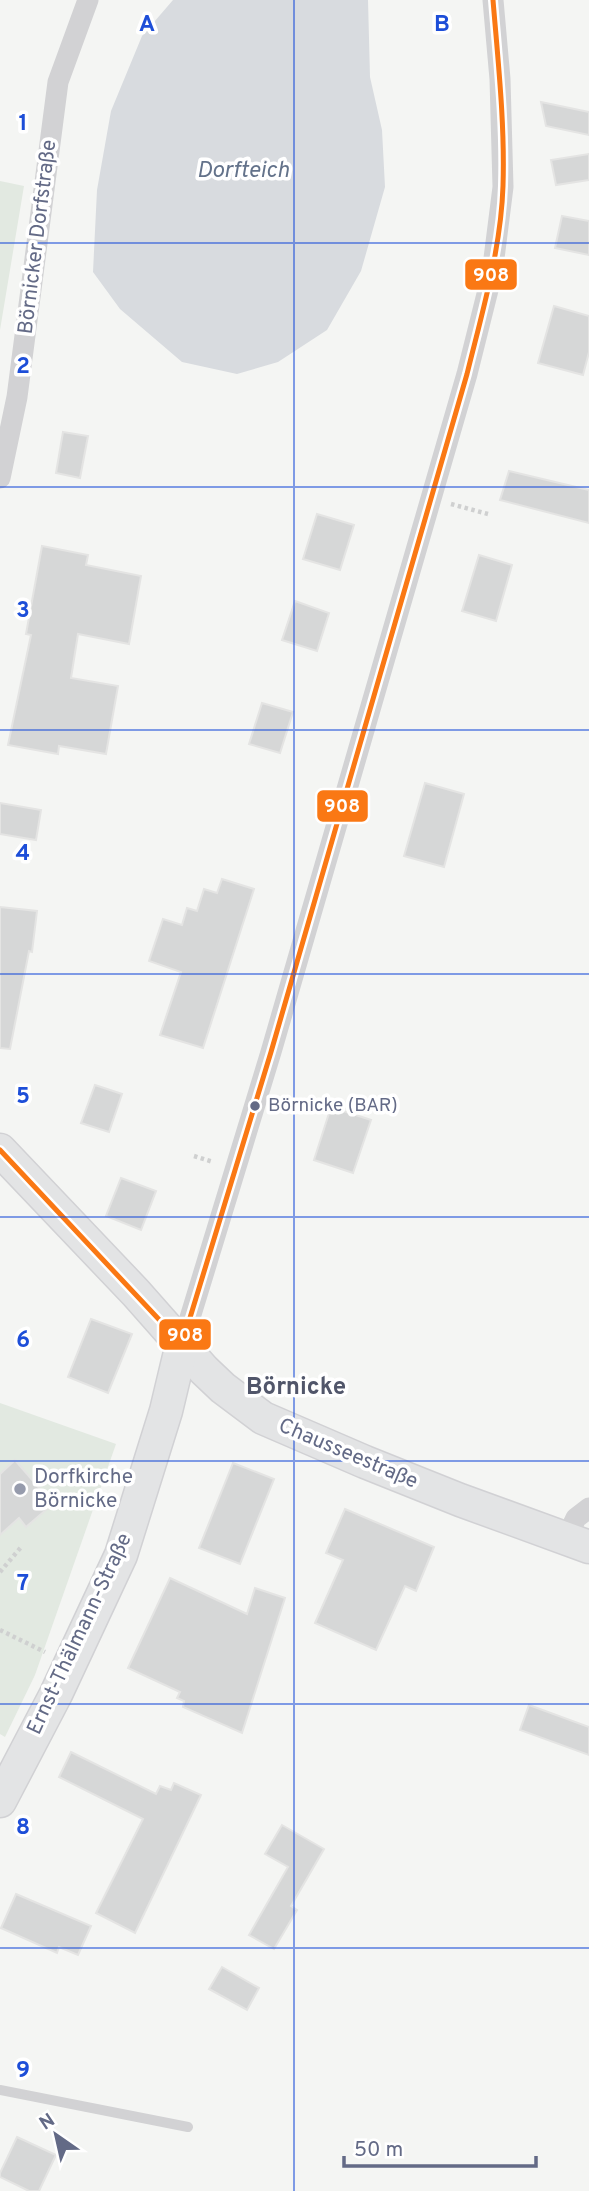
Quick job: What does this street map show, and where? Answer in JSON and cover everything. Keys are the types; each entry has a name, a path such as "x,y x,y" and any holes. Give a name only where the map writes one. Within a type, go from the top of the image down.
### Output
{"main road":[{"name":"Chausseestraße","path":"0,1150 223,1388 263,1418 365,1462 578,1543"},
{"name":"Ernst-Thälmann-Straße","path":"0,1801 9,1765 56,1694 121,1555 166,1411 182,1344"}],"street":[{"name":"Börnicker Dorfstraße","path":"0,478 17,397 58,82 88,0"},
{"name":"Ernst-Thälmann-Straße","path":"182,1344 268,1063 467,374 492,274 503,187 500,79 494,0"},
{"path":"578,1543 576,1518 589,1508"}],"lane":[{"path":"0,2090 188,2127"}],"path":[{"path":"450,503 488,514"},
{"path":"194,1156 213,1162"},
{"path":"0,1572 22,1546"},
{"path":"0,1630 48,1654"}],"shaded area":[{"path":"0,181 24,186 0,330"},
{"path":"0,1403 116,1444 35,1675 5,1737 0,1734"}],"water":[{"name":"Dorfteich","path":"173,0 368,0 370,77 382,130 385,187 361,271 327,330 278,362 237,374 182,362 120,309 93,272 97,190 111,111 142,36"}],"building":[{"path":"541,102 589,112 589,135 546,126"},
{"path":"589,154 589,180 556,185 551,160"},
{"path":"562,216 589,221 589,255 555,248"},
{"path":"554,306 589,316 589,352 583,375 538,363"},
{"path":"63,432 88,436 80,478 56,473"},
{"path":"509,471 589,490 589,523 500,500"},
{"path":"317,514 354,525 340,570 303,559"},
{"path":"42,546 88,555 86,565 141,576 129,644 78,634 71,678 118,686 106,754 59,746 58,754 8,745 31,635 26,634"},
{"path":"479,555 512,565 496,621 462,611"},
{"path":"295,601 329,613 317,651 282,640"},
{"path":"262,703 293,712 280,753 249,744"},
{"path":"425,783 464,794 444,867 404,856"},
{"path":"0,803 41,810 36,840 0,834"},
{"path":"222,879 254,889 203,1048 160,1035 181,972 149,961 163,919 182,925 187,908 197,911 204,889 217,893"},
{"path":"0,907 37,911 32,952 29,951 10,1049 0,1048"},
{"path":"95,1085 122,1094 109,1132 81,1123"},
{"path":"331,1107 371,1120 353,1173 314,1160"},
{"path":"121,1178 156,1191 141,1230 106,1216"},
{"path":"91,1319 132,1334 108,1393 68,1377"},
{"name":"Dorfkirche Börnicke","path":"15,1460 53,1504 26,1527 19,1518 0,1535 0,1474"},
{"path":"233,1463 274,1479 240,1564 199,1548"},
{"path":"345,1509 434,1547 416,1591 405,1586 376,1650 315,1623 343,1560 326,1553"},
{"path":"170,1578 247,1614 255,1588 285,1598 242,1733 183,1707 184,1701 177,1698 180,1692 128,1668"},
{"path":"529,1705 589,1727 589,1755 520,1730"},
{"path":"71,1752 156,1794 160,1786 171,1790 174,1783 201,1795 135,1933 96,1913 143,1819 59,1777"},
{"path":"282,1825 324,1849 291,1906 297,1910 274,1949 249,1935 288,1867 265,1854"},
{"path":"16,1894 91,1926 78,1955 59,1947 57,1953 1,1928"},
{"path":"222,1967 259,1988 247,2010 209,1989"},
{"path":"17,2137 56,2155 39,2191 29,2191 0,2177"}],"transit line":[{"name":"908","path":"0,1150 182,1344 271,1052 467,374 495,257 503,163 493,0"}],"place":[{"name":"Börnicke (BAR)","path":"255,1106"},
{"name":"Dorfkirche Börnicke","path":"20,1489"}],"district":[{"name":"Börnicke","path":"296,1388"}]}
